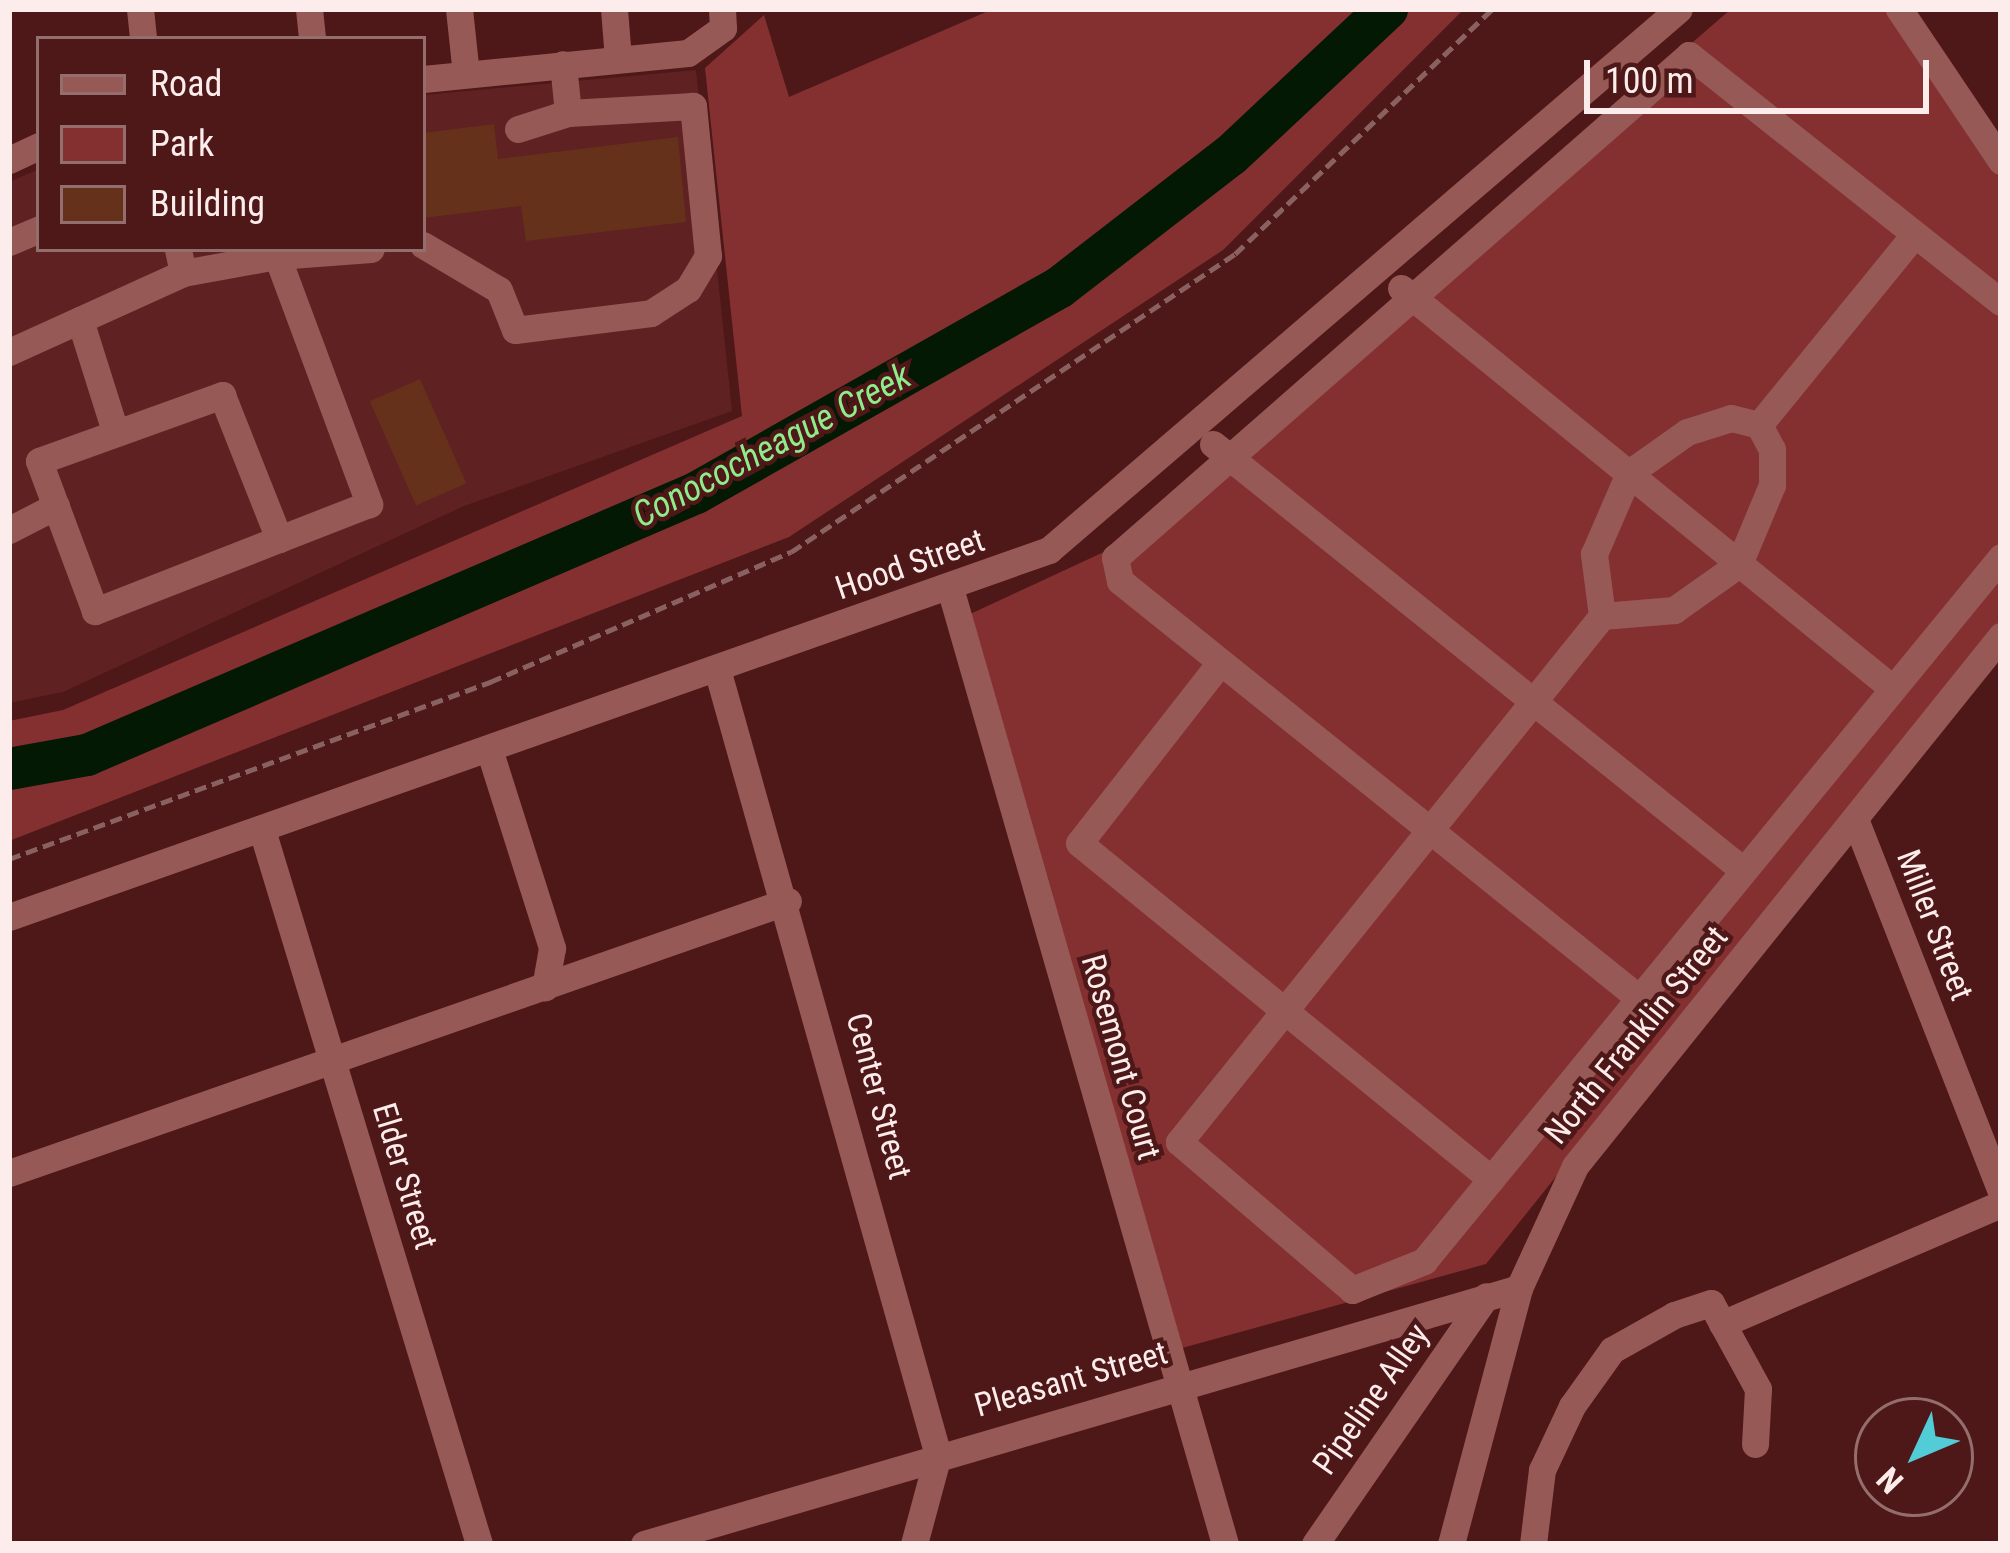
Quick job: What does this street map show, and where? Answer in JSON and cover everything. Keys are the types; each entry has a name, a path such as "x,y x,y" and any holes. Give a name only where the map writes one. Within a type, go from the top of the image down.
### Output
{"street":[{"path":"459,9 466,74"},
{"path":"614,9 617,59"},
{"name":"Hood Street","path":"9,917 1049,550 1196,430 1679,9"},
{"path":"1899,9 2001,160"},
{"path":"426,79 688,52 723,19"},
{"path":"1639,998 1220,664 1113,568 1224,454 1689,55 2001,302"},
{"path":"562,64 568,113"},
{"path":"426,247 499,290 515,330 651,313 688,290 708,256 693,106 568,113 518,129"},
{"path":"1759,425 1913,235"},
{"path":"9,352 80,320 181,261 331,252"},
{"path":"277,256 369,504 95,611 39,461 222,395 279,539"},
{"path":"1379,270 1892,688"},
{"path":"80,320 116,431"},
{"path":"1759,425 1731,418 1688,432 1629,473 1594,554 1601,616 1282,1005 1179,1142 1352,1290 1424,1261 2001,557"},
{"path":"1601,616 1674,610 1739,564 1772,485 1759,425"},
{"path":"1196,430 1743,870"},
{"path":"9,530 56,506"},
{"name":"Rosemont Court","path":"950,588 1225,1544"},
{"name":"North Franklin Street","path":"1451,1544 1519,1288 1575,1166 2000,640"},
{"path":"1220,664 1079,844 1491,1179"},
{"name":"Center Street","path":"718,670 788,901 938,1454"},
{"path":"489,749 552,949 545,987"},
{"name":"Miller Street","path":"1855,819 2001,1192"},
{"name":"Elder Street","path":"262,830 479,1544"},
{"path":"9,1173 788,901"},
{"path":"1722,1324 2001,1204"},
{"name":"Pleasant Street","path":"644,1544 938,1454 1519,1288"},
{"name":"Pipeline Alley","path":"1315,1544 1486,1296"},
{"path":"1533,1544 1542,1470 1612,1350 1711,1303 1758,1389 1755,1444"},
{"path":"914,1544 938,1454"}],"path":[{"path":"9,859 490,682 791,552 1235,254 1492,9"}],"shaded area":[{"path":"696,70 732,411 464,506 63,692 9,703 9,182 36,170 36,252 426,252 426,95"}],"green space":[{"path":"993,9 1464,9 1223,250 789,537 9,841 9,721 63,710 742,416 705,68 764,15 789,97"},
{"path":"1731,9 1893,9 2001,162 2001,620 1486,1264 1182,1348 966,616 1106,551"}],"building":[{"path":"494,124 498,159 678,137 686,222 526,241 521,206 426,218 426,133"},
{"path":"420,379 466,483 416,506 370,401"}],"waterway":[{"name":"Conococheague Creek","path":"9,769 87,755 696,493 1060,287 1231,155 1387,9"}]}
